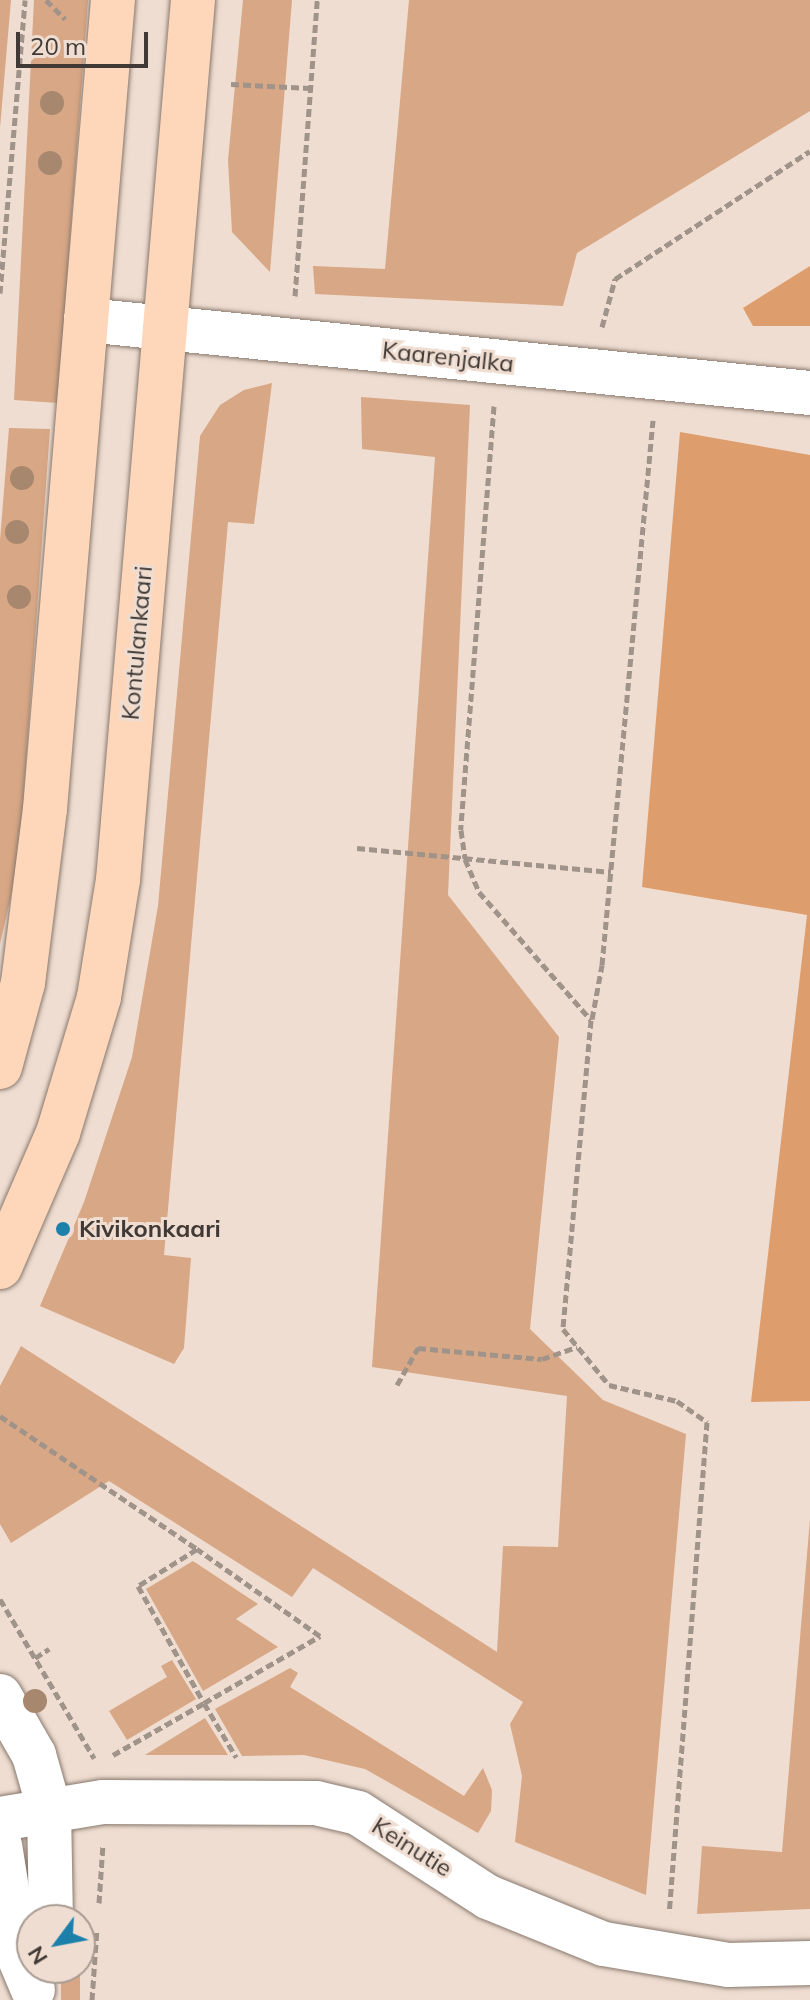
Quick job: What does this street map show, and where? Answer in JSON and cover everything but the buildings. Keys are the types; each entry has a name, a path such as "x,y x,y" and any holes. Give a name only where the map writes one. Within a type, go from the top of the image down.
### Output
{"main road":[{"path":"0,1067 23,983 45,809 113,0"},
{"name":"Kontulankaari","path":"0,1267 58,1133 99,997 118,880 193,0"}],"street":[{"name":"Kaarenjalka","path":"86,320 810,393"},
{"path":"0,1696 34,1755 49,1808 51,1904"},
{"name":"Keinutie","path":"0,1819 49,1808 103,1802 284,1802 358,1813 488,1897 604,1944 665,1958 728,1965 810,1963"},
{"path":"0,1845 17,1952 36,1986"}],"path":[{"path":"0,293 25,0"},
{"path":"295,273 317,0"},
{"path":"218,83 310,88"},
{"path":"591,371 615,279 810,151"},
{"path":"498,362 461,830 465,859 479,892 591,1020"},
{"path":"653,377 652,472 611,872 591,1020 563,1329 609,1385 677,1401 707,1422 665,1958"},
{"path":"357,848 611,872"},
{"path":"397,1385 418,1348 542,1359 577,1347"},
{"path":"0,1416 320,1636 98,1764 0,1599"},
{"path":"197,1549 138,1586 240,1764"},
{"path":"35,1658 49,1649"}],"shaded area":[{"path":"0,0 11,0 0,128"},
{"path":"34,0 88,0 58,403 14,400"},
{"path":"243,0 292,0 270,272 232,232 228,160"},
{"path":"409,0 810,0 810,111 577,253 563,306 315,294 313,266 385,269"},
{"path":"810,266 810,326 753,326 743,308"},
{"path":"272,383 254,524 228,522 164,1255 191,1258 184,1348 174,1364 40,1306 84,1202 132,1057 158,906 200,436 220,405 244,390"},
{"path":"361,397 470,405 448,895 559,1037 530,1329 603,1400 686,1434 646,1895 515,1842 522,1776 510,1724 523,1702 313,1568 292,1597 109,1481 11,1543 0,1524 0,1386 21,1346 497,1652 503,1546 558,1547 567,1396 372,1367 435,457 362,449"},
{"path":"9,428 50,429 19,861 0,944 0,540"},
{"path":"680,432 810,455 810,1401 751,1402 807,915 642,887"},
{"path":"810,1519 810,1909 697,1914 702,1846 782,1852"},
{"path":"193,1561 258,1604 236,1619 278,1647 203,1691 146,1589"},
{"path":"172,1660 196,1699 127,1740 109,1711 167,1677 161,1666"},
{"path":"290,1668 298,1673 290,1687 464,1796 483,1768 492,1790 491,1811 478,1833 365,1769 304,1755 242,1756 215,1709"},
{"path":"205,1718 228,1755 145,1755"},
{"path":"61,1984 80,1984 80,2000 61,2000"}],"place":[{"name":"Kivikonkaari","path":"63,1229"}]}
